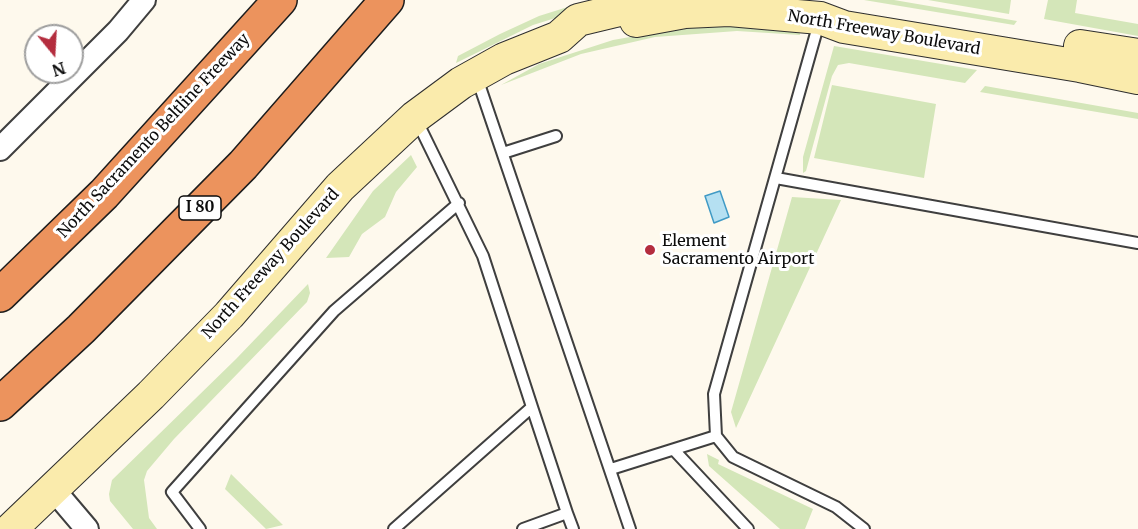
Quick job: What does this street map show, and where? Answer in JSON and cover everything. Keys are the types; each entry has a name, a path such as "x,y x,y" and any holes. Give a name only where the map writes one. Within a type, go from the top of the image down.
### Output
{"highway":[{"name":"North Sacramento Beltline Freeway","path":"0,295 104,194 280,0"},
{"name":"I 80","path":"0,404 81,330 243,165 387,0"}],"street":[{"path":"4,134 118,31 144,0"},
{"name":"North Freeway Boulevard","path":"559,37 578,20 661,0"},
{"name":"North Freeway Boulevard","path":"810,9 844,27 1080,66 1138,78"},
{"name":"North Freeway Boulevard","path":"11,529 229,315 340,187 415,117 504,58 559,37 586,37 648,17 685,12 810,9 1002,39 1025,39 1138,55"},
{"path":"53,489 87,529"}],"lane":[{"path":"810,9 776,178 714,394 716,436 733,457 836,507 864,529"},
{"path":"476,75 630,529"},
{"path":"415,117 483,256 573,529"},
{"path":"503,153 556,136"},
{"path":"776,178 1138,243"},
{"path":"200,529 172,492 334,311 459,203"},
{"path":"394,529 532,407"},
{"path":"611,469 716,436"},
{"path":"674,450 748,529"},
{"path":"523,529 567,513"}],"green space":[{"path":"590,0 613,0 533,25 456,63 458,56 500,34 539,16"},
{"path":"864,0 894,0 1017,21 1014,25"},
{"path":"928,0 1011,0 1009,14"},
{"path":"1048,0 1077,0 1075,13 1138,24 1138,36 1044,19"},
{"path":"731,25 799,29 800,35 737,31 655,37 581,54 501,85 539,64 613,40 687,27"},
{"path":"834,46 977,70 965,83 849,63 838,65 832,76 806,171 803,173 803,157"},
{"path":"832,85 936,104 924,178 814,158"},
{"path":"985,86 1138,113 1138,119 980,92"},
{"path":"411,155 417,167 396,192 385,217 362,234 349,257 326,258 373,191"},
{"path":"792,197 841,200 736,428 731,412"},
{"path":"308,284 310,293 307,302 174,439 147,471 144,480 149,518 157,529 133,529 110,501 112,480 236,359"},
{"path":"707,454 719,460 718,464 813,509 805,529 780,529 709,466"},
{"path":"231,474 283,525 266,529 225,489"}],"water":[{"path":"720,191 729,217 714,223 705,196"}],"place":[{"name":"Element Sacramento Airport","path":"650,250"}]}
